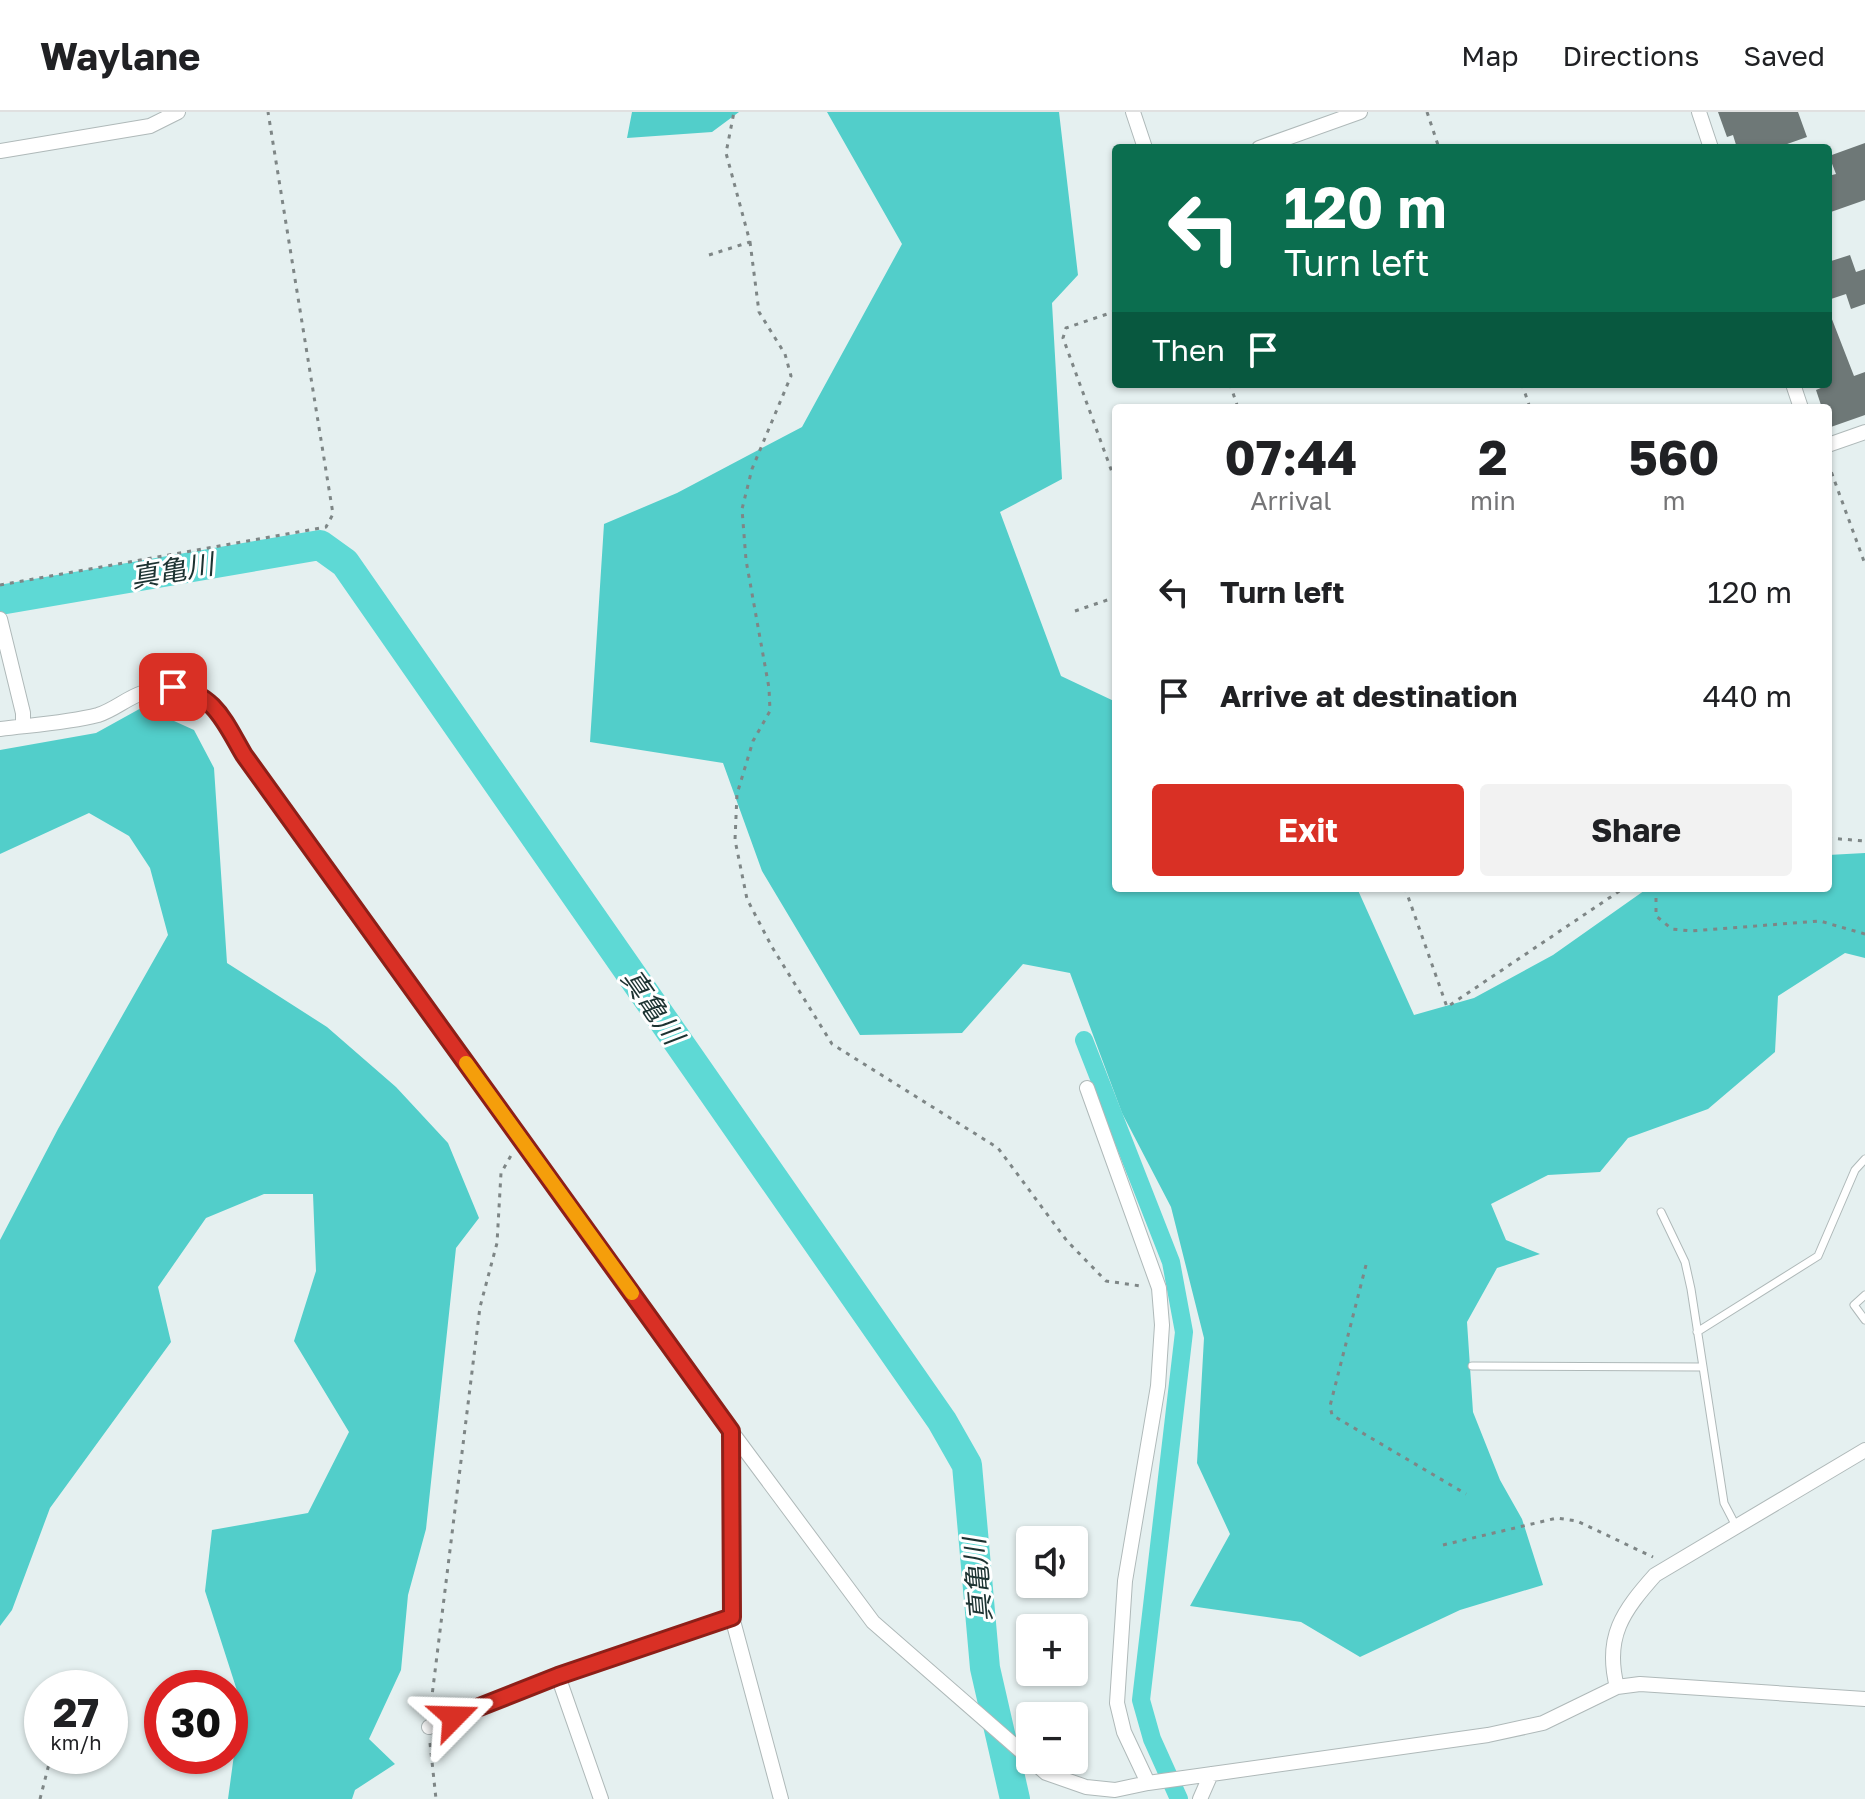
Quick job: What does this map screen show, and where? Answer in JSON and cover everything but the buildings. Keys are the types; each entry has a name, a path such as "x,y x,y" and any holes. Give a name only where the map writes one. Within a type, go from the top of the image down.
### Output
{"street":[{"path":"0,151 150,126 178,112"},
{"path":"1133,112 1144,144"},
{"path":"1270,144 1360,112"},
{"path":"1699,112 1710,144"},
{"path":"1832,444 1865,432"},
{"path":"0,619 23,713 23,726"},
{"path":"0,729 99,714 141,693 173,687 195,690 207,698 244,755 731,1431 873,1622 1026,1759 1046,1773 1086,1787 1115,1790 1517,1731 1543,1723 1617,1687 1640,1684 1865,1699"},
{"path":"1087,1088 1159,1288 1162,1325 1158,1386 1125,1581 1117,1703 1124,1732 1148,1783"},
{"path":"731,1431 732,1617 781,1799"},
{"path":"1617,1687 1611,1663 1616,1633 1631,1601 1655,1575 1865,1450"},
{"path":"429,1727 558,1676 732,1617"},
{"path":"558,1676 601,1799"},
{"path":"1200,1799 1211,1774"}],"lane":[{"path":"1697,1332 1818,1256 1855,1170 1865,1159"},
{"path":"1661,1212 1685,1262 1724,1503 1736,1526"},
{"path":"1865,1295 1854,1305 1865,1320"},
{"path":"1472,1366 1702,1367"}],"path":[{"path":"0,585 326,527 333,514 268,112"},
{"path":"734,112 726,153 750,242 759,312 785,354 791,376 752,469 742,509 746,560 769,688 770,711 753,741 737,794 735,840 747,899 832,1044 998,1148 1067,1241 1106,1281 1159,1288"},
{"path":"1427,112 1438,144"},
{"path":"709,255 750,242"},
{"path":"1112,312 1066,328 1063,338 1112,472"},
{"path":"1832,474 1865,564"},
{"path":"1075,611 1112,598"},
{"path":"1832,838 1865,841"},
{"path":"1406,892 1447,1007 1618,892"},
{"path":"1656,892 1656,916 1672,929 1691,931 1820,921 1865,934"},
{"path":"436,1799 429,1727 480,1307 497,1243 501,1173 520,1138"},
{"path":"1366,1265 1330,1406 1332,1415 1466,1494"},
{"path":"1443,1545 1557,1518 1577,1521 1671,1565"},
{"path":"40,1799 46,1774"}],"shaded area":[{"path":"632,112 739,112 712,132 627,138"},
{"path":"827,112 1059,112 1078,275 1052,303 1062,479 1000,512 1061,676 1112,700 1112,892 1359,892 1414,1015 1474,998 1553,955 1642,892 1832,892 1832,855 1865,853 1865,958 1845,953 1778,996 1775,1052 1708,1109 1628,1138 1600,1172 1548,1175 1491,1204 1506,1240 1540,1254 1497,1268 1467,1322 1473,1412 1500,1480 1522,1519 1543,1585 1460,1610 1360,1657 1301,1622 1190,1606 1230,1534 1197,1463 1204,1338 1171,1207 1122,1113 1070,973 1023,964 962,1033 860,1035 762,871 723,763 590,742 604,524 677,493 802,427 902,244"},
{"path":"143,707 194,730 214,768 227,963 327,1027 396,1087 448,1143 479,1218 456,1248 426,1529 408,1595 401,1670 369,1739 395,1764 355,1790 352,1799 228,1799 231,1774 248,1774 248,1670 230,1670 205,1591 212,1530 308,1513 349,1432 294,1341 316,1271 313,1194 264,1194 206,1218 158,1287 171,1342 50,1508 12,1610 0,1626 0,1240 58,1129 168,935 150,868 129,836 89,813 0,854 0,750 96,733"}],"waterway":[{"name":"真亀川","path":"0,600 320,545 345,563 942,1421 967,1465 985,1668 1015,1799"},
{"path":"1084,1040 1171,1262 1184,1332 1141,1700 1152,1739 1179,1799"}],"slow traffic":[{"path":"466,1063 632,1293"}],"route":[{"path":"173,687 195,690 207,698 244,755 731,1431 732,1617 558,1676 454,1717"}]}
